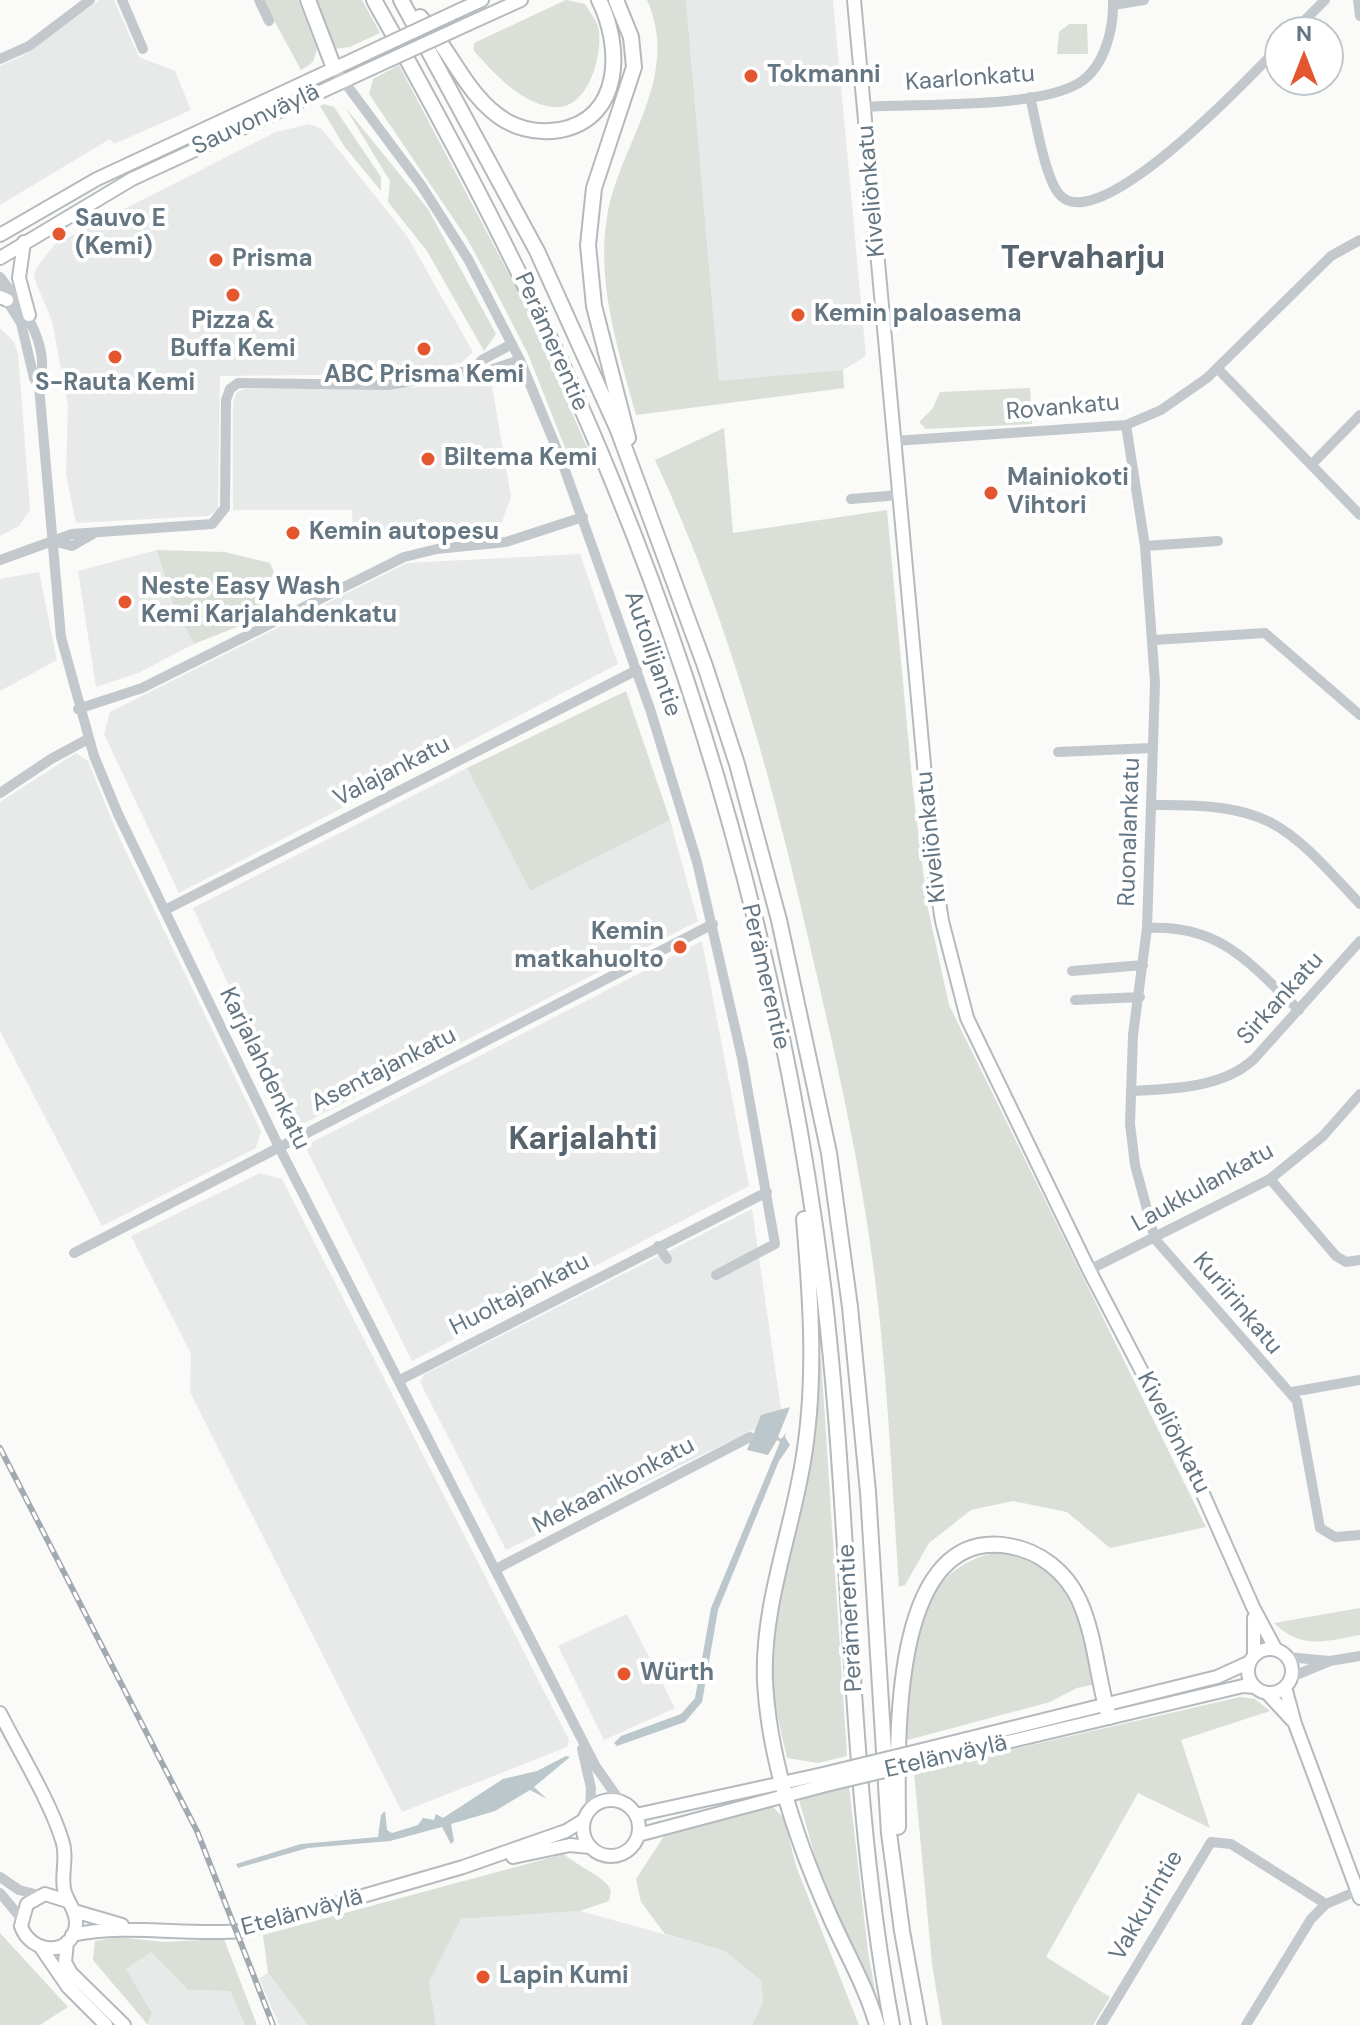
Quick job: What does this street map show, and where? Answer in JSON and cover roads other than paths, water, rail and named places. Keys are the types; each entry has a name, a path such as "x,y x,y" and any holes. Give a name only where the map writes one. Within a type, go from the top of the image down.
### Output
{"highway":[{"path":"308,0 338,75"},
{"name":"Perämerentie","path":"374,0 479,189 602,455 645,567 699,726 754,924 810,1200 839,1439 864,1835 892,2025"},
{"path":"401,0 424,22 471,88 496,114 518,126 540,132 568,128 591,115 611,85 616,59 613,39 599,0"},
{"name":"Perämerentie","path":"401,0 537,251 632,466 705,666 754,824 799,1005 829,1153 861,1401 889,1833 919,2025"},
{"path":"616,0 631,37 634,67 630,88 594,188 588,245 594,306 626,427 632,466"},
{"path":"810,1200 804,1213 811,1328 808,1420 802,1469 769,1617 765,1658 769,1715 785,1789 801,1843 877,2025"},
{"path":"902,1931 904,1897 898,1816 902,1689 910,1636 922,1599 938,1573 962,1553 990,1545 1028,1550 1053,1566 1079,1600 1107,1711"}],"main road":[{"name":"Sauvonväylä","path":"0,258 132,179 338,75 357,58 482,0"},
{"name":"Sauvonväylä","path":"0,235 97,179 338,75 370,69 521,0"},
{"name":"Kiveliönkatu","path":"854,0 933,863 942,921 967,1018 1089,1270 1188,1460 1253,1607 1282,1653"},
{"path":"24,242 19,278 29,315"},
{"name":"Kiveliönkatu","path":"1252,1659 1253,1607"},
{"path":"1295,1724 1248,1675 1252,1659 1264,1650 1282,1653 1295,1724 1359,1895"},
{"name":"Etelänväylä","path":"1107,1711 1217,1677 1252,1659"},
{"path":"1261,1690 1288,1682"},
{"name":"Etelänväylä","path":"636,1815 785,1789 1107,1711 1243,1686 1261,1690"},
{"path":"0,1713 62,1840 63,1881 70,1906 70,1938 65,1962 71,1973 124,2025"},
{"name":"Etelänväylä","path":"638,1835 785,1789"},
{"path":"620,1801 636,1815 638,1835 628,1850 617,1855 605,1855 590,1847 583,1834 587,1814 598,1802 620,1801"},
{"name":"Etelänväylä","path":"70,1938 137,1929 209,1934 242,1931 463,1867 566,1831 587,1814"},
{"name":"Etelänväylä","path":"463,1867 570,1845 590,1847"},
{"path":"63,1881 27,1904 21,1918 28,1941 42,1949 68,1987 106,2025"},
{"path":"45,1895 70,1906"},
{"name":"Etelänväylä","path":"70,1906 137,1929"},
{"path":"42,1949 51,1949 70,1938"}],"street":[{"path":"0,59 29,46 90,0"},
{"path":"122,0 143,49"},
{"path":"259,0 269,21"},
{"path":"1113,2 1144,0"},
{"path":"1309,16 1325,0"},
{"path":"1358,0 1360,16"},
{"name":"Kaarlonkatu","path":"865,107 1030,97 1061,91 1090,73 1107,41 1113,2"},
{"path":"1030,97 1048,169 1058,193 1070,201 1086,200 1165,157 1264,61"},
{"name":"Autoilijantie","path":"338,75 447,224 512,344 583,517 637,670 697,862 713,924 775,1244 716,1275"},
{"name":"Rovankatu","path":"894,441 1126,425 1183,397 1217,368 1331,256 1360,240"},
{"path":"0,277 29,315 41,354 39,386"},
{"path":"2,296 21,323 34,378 39,386"},
{"path":"473,370 482,360 512,344"},
{"path":"0,560 52,541 72,546 95,533 212,524 225,508 226,400 230,389 238,383 389,385 473,370 487,371 520,360"},
{"path":"1217,368 1360,515"},
{"name":"Karjalahdenkatu","path":"39,386 61,637 78,709 118,814 279,1147 578,1731 620,1801"},
{"path":"1311,465 1360,415"},
{"name":"Ruonalankatu","path":"1126,425 1145,546 1154,640 1153,805 1147,928 1133,1035 1131,1091 1135,1165 1155,1239"},
{"path":"851,499 899,495"},
{"path":"78,709 142,688 404,557 437,549 506,542 583,517"},
{"path":"1145,546 1218,541"},
{"path":"1154,640 1265,633 1360,715"},
{"name":"Valajankatu","path":"165,910 637,670"},
{"path":"0,793 88,739"},
{"path":"1058,752 1152,748"},
{"path":"1153,805 1228,808 1266,818 1308,848 1360,904"},
{"name":"Asentajankatu","path":"74,1253 713,924"},
{"path":"1147,928 1181,929 1221,941 1299,1010"},
{"name":"Sirkankatu","path":"1131,1091 1219,1080 1237,1073 1299,1010 1360,941"},
{"path":"1072,971 1143,965"},
{"path":"1075,1000 1140,997"},
{"name":"Laukkulankatu","path":"1089,1270 1155,1239 1254,1184 1270,1179 1323,1136 1360,1094"},
{"path":"1270,1179 1336,1256 1346,1262 1360,1260"},
{"name":"Huoltajankatu","path":"400,1380 767,1192"},
{"name":"Kuriirinkatu","path":"1155,1239 1263,1367 1292,1392"},
{"path":"658,1246 667,1259"},
{"path":"1360,1380 1292,1392 1298,1407 1320,1528 1335,1537 1360,1535"},
{"name":"Mekaanikonkatu","path":"496,1569 750,1437"},
{"path":"1282,1653 1330,1661"},
{"path":"1288,1682 1330,1661 1360,1656"},
{"name":"Karjalahdenkatu","path":"578,1731 591,1788 587,1814"},
{"name":"Vakkurintie","path":"1101,2025 1211,1842 1231,1844 1326,1904"},
{"path":"0,1877 19,1890 45,1895"},
{"path":"0,1893 21,1918"},
{"path":"1246,2025 1307,1924 1326,1904 1359,1895"}],"railway":[{"path":"0,1448 197,1831 273,2025"}],"place":[{"name":"Tokmanni","path":"751,76"},
{"name":"Sauvo E (Kemi)","path":"59,234"},
{"name":"Prisma","path":"216,260"},
{"name":"Pizza & Buffa Kemi","path":"233,295"},
{"name":"Kemin paloasema","path":"798,315"},
{"name":"ABC Prisma Kemi","path":"424,349"},
{"name":"S-Rauta Kemi","path":"115,357"},
{"name":"Biltema Kemi","path":"428,459"},
{"name":"Mainiokoti Vihtori","path":"991,493"},
{"name":"Kemin autopesu","path":"293,533"},
{"name":"Neste Easy Wash Kemi Karjalahdenkatu","path":"125,602"},
{"name":"Kemin matkahuolto","path":"680,947"},
{"name":"Würth","path":"624,1674"},
{"name":"Lapin Kumi","path":"483,1977"}],"district":[{"name":"Tervaharju","path":"1083,260"},
{"name":"Karjalahti","path":"583,1141"}]}
